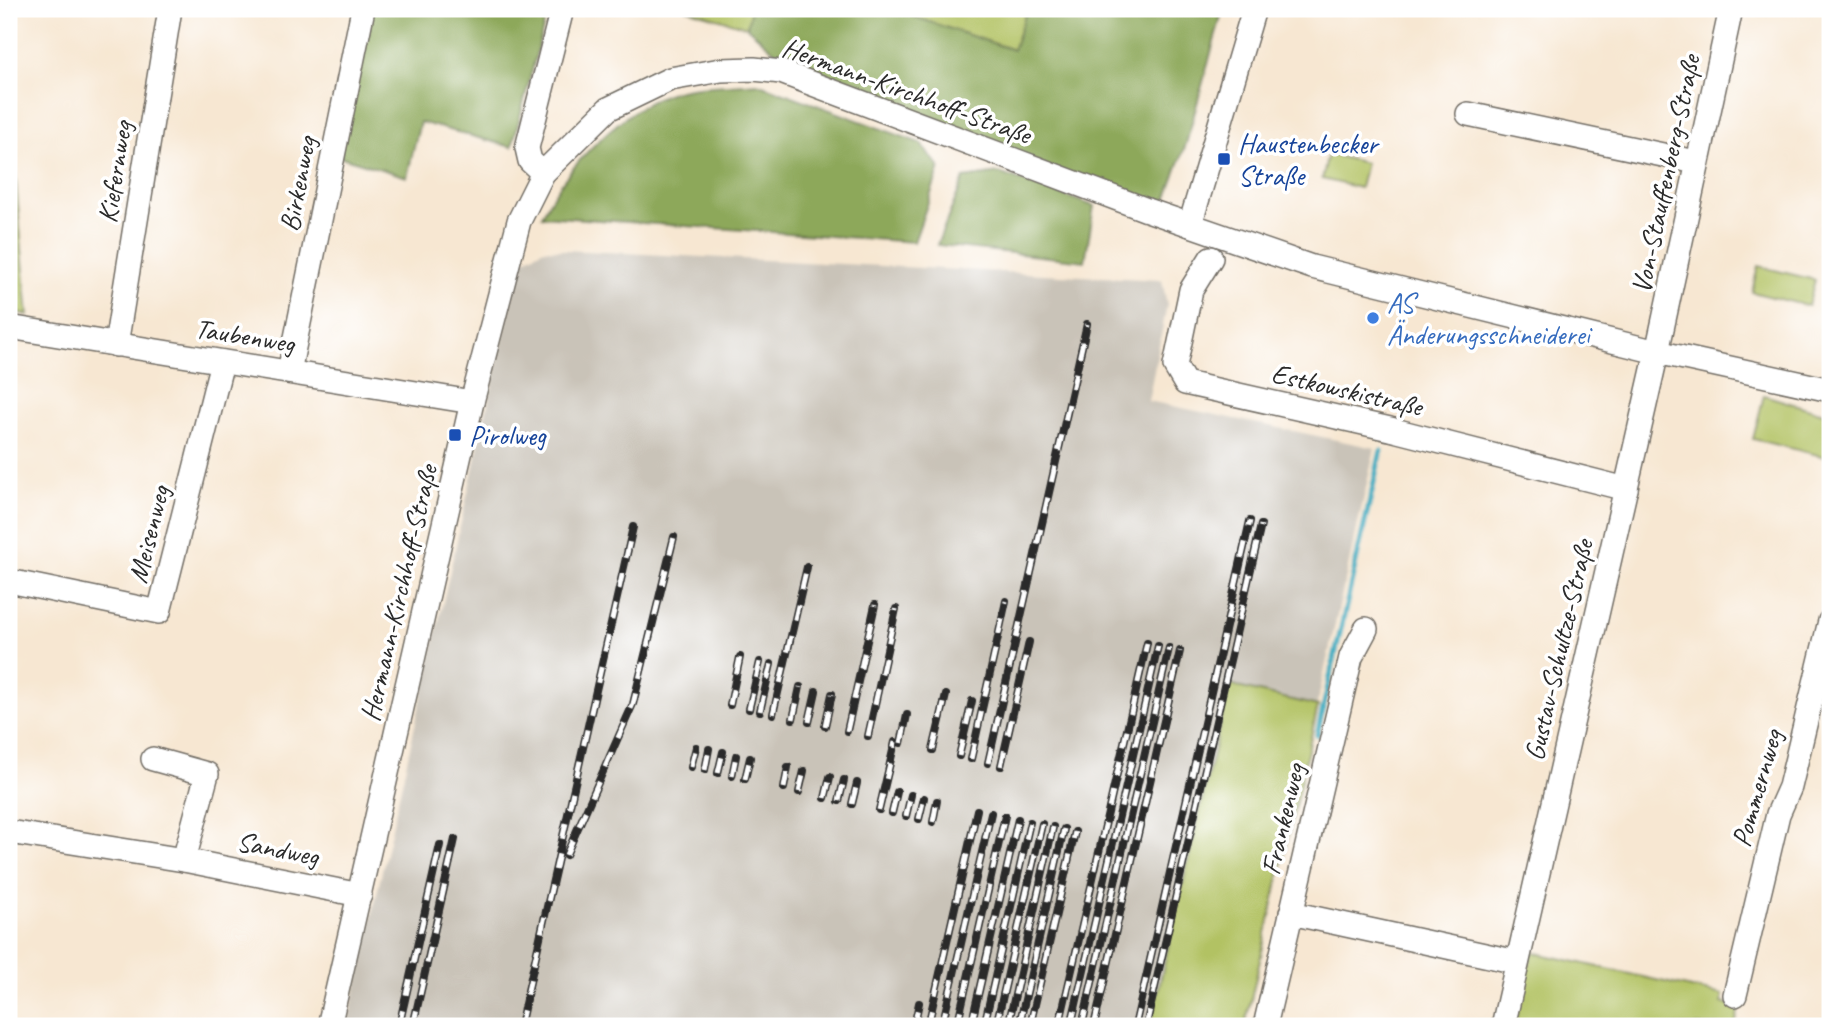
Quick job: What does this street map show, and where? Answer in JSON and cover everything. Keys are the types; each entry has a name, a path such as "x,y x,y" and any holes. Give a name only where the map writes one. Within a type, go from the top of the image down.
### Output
{"street":[{"name":"Kiefernweg","path":"116,345 170,9"},
{"name":"Birkenweg","path":"289,372 363,9"},
{"path":"543,173 530,162 527,148 562,9"},
{"path":"1190,225 1254,9"},
{"name":"Von-Stauffenberg-Straße","path":"1657,352 1731,9"},
{"name":"Hermann-Kirchhoff-Straße","path":"329,1026 472,402 519,221 543,173 608,109 670,79 721,70 781,72 1190,225 1312,267 1657,352 1830,390"},
{"path":"1468,114 1696,162"},
{"name":"Estkowskistraße","path":"1212,258 1191,290 1175,366 1185,383 1391,429 1626,489"},
{"name":"Taubenweg","path":"9,327 472,402"},
{"name":"Gustav-Schultze-Straße","path":"1503,1026 1657,352"},
{"name":"Meisenweg","path":"9,581 159,612 222,362"},
{"name":"Pommernweg","path":"1735,995 1731,969 1777,814 1790,787 1830,621"},
{"name":"Frankenweg","path":"1265,1026 1351,657 1366,629"},
{"path":"153,759 207,774 184,860"},
{"name":"Sandweg","path":"9,832 184,860 360,895"},
{"path":"1291,914 1517,962"}],"shaded area":[{"path":"544,249 1162,280 1167,305 1148,401 1375,448 1244,1026 347,1026 520,262"}],"green space":[{"path":"372,9 548,9 512,147 420,122 407,177 338,156"},
{"path":"686,9 751,9 747,27"},
{"path":"751,9 891,9 1013,50 1027,9 1223,9 1186,144 1162,211 789,64 747,27"},
{"path":"890,9 1027,9 1014,50"},
{"path":"757,83 920,143 940,168 914,242 542,216 580,160 636,110 676,91"},
{"path":"9,106 28,315 9,312"},
{"path":"1328,154 1366,163 1360,188 1322,179"},
{"path":"999,173 1094,206 1085,261 937,245 964,178"},
{"path":"1758,266 1815,280 1808,306 1752,292"},
{"path":"1764,395 1830,415 1830,458 1753,439"},
{"path":"1229,685 1318,706 1245,1026 1150,1026"},
{"path":"1532,952 1723,995 1722,1003 1739,1008 1735,1026 1514,1026"}],"waterway":[{"path":"1317,735 1381,451"}],"railway":[{"path":"988,763 1087,324"},
{"path":"1135,1026 1250,521"},
{"path":"1146,1026 1261,525"},
{"path":"520,1026 633,527"},
{"path":"566,855 633,704 674,537"},
{"path":"773,714 807,567"},
{"path":"971,759 1006,601"},
{"path":"847,731 875,605"},
{"path":"868,736 896,609"},
{"path":"1001,766 1029,642"},
{"path":"1059,1026 1147,643"},
{"path":"1071,1026 1158,646"},
{"path":"1082,1026 1169,648"},
{"path":"1094,1026 1180,651"},
{"path":"730,705 740,657"},
{"path":"749,709 760,662"},
{"path":"760,711 771,664"},
{"path":"793,719 800,687"},
{"path":"809,722 816,691"},
{"path":"825,726 832,694"},
{"path":"933,750 946,695"},
{"path":"959,756 972,701"},
{"path":"901,743 907,715"},
{"path":"879,810 895,742"},
{"path":"691,767 696,747"},
{"path":"705,770 709,749"},
{"path":"718,773 723,752"},
{"path":"732,776 736,756"},
{"path":"745,779 750,758"},
{"path":"784,788 788,767"},
{"path":"799,792 804,771"},
{"path":"825,798 830,777"},
{"path":"839,801 844,780"},
{"path":"852,804 857,783"},
{"path":"892,813 897,792"},
{"path":"906,816 911,795"},
{"path":"919,819 924,798"},
{"path":"933,822 937,801"},
{"path":"928,1026 977,810"},
{"path":"942,1026 991,813"},
{"path":"957,1026 1005,816"},
{"path":"971,1026 1018,819"},
{"path":"984,1026 1030,822"},
{"path":"996,1026 1042,824"},
{"path":"1008,1026 1053,827"},
{"path":"1019,1026 1064,829"},
{"path":"1030,1026 1075,832"},
{"path":"413,1026 455,839"},
{"path":"399,1026 440,845"},
{"path":"914,1026 919,1003"}],"place":[{"name":"Haustenbecker Straße","path":"1224,159"},
{"name":"AS Änderungsschneiderei","path":"1373,318"},
{"name":"Pirolweg","path":"455,435"}]}
